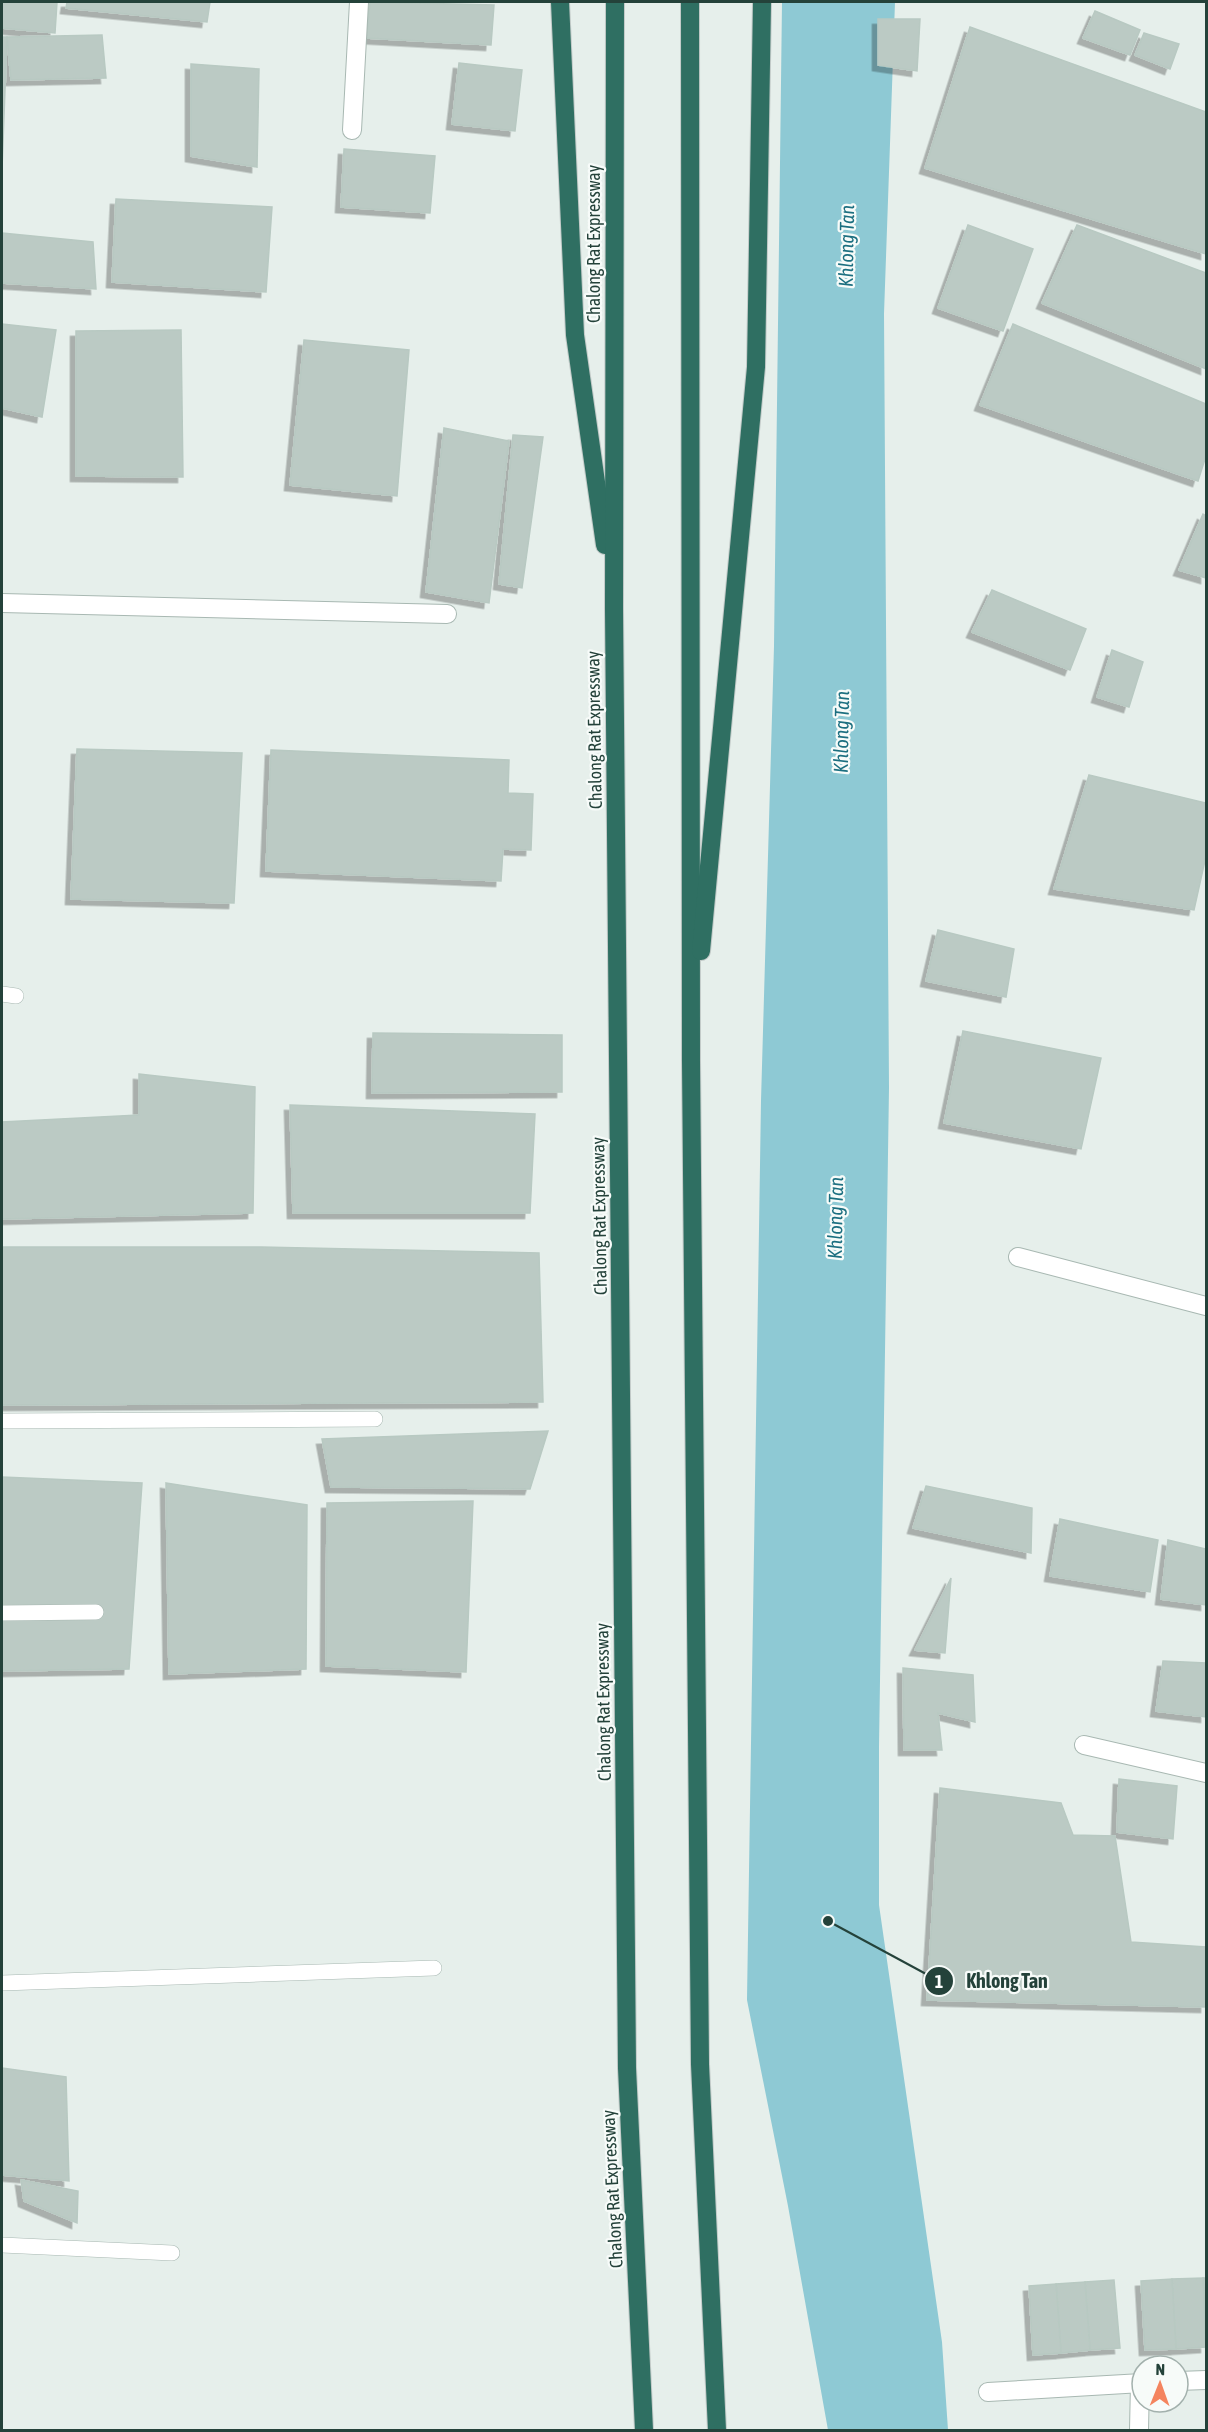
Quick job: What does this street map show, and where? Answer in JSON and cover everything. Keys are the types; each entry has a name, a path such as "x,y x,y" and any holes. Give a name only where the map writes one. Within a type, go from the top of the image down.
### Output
{"highway":[{"path":"560,2 575,335 614,609"},
{"name":"Chalong Rat Expressway","path":"615,2 614,609 627,2068 644,2430"},
{"path":"690,2 691,1061 700,2064 717,2430"},
{"path":"691,1061 756,367 762,2"}],"street":[{"path":"352,130 359,2"},
{"path":"2,603 447,614"},
{"path":"1018,1257 1206,1306"},
{"path":"1084,1745 1206,1773"},
{"path":"1190,2381 1206,2380"},
{"path":"988,2392 1130,2384"},
{"path":"1139,2430 1140,2414"}],"lane":[{"path":"2,1421 375,1419"},
{"path":"2,1613 96,1612"},
{"path":"2,1983 434,1968"},
{"path":"2,2245 172,2253"}],"water":[{"path":"782,2 895,2 884,314 889,1088 879,1747 879,1905 942,2342 948,2430 828,2430 788,2206 747,2000 761,1101 774,646"}],"building":[{"path":"2,2 57,2 55,33 2,28"},
{"path":"67,2 210,2 207,22 66,8"},
{"path":"370,2 494,5 491,45 366,38"},
{"path":"1095,11 1140,30 1130,55 1083,38"},
{"path":"878,19 920,19 917,71 878,65"},
{"path":"970,27 1206,112 1206,254 925,168"},
{"path":"1144,33 1179,44 1170,69 1135,55"},
{"path":"102,35 106,78 11,80 7,37"},
{"path":"2,37 7,37 2,169"},
{"path":"459,63 522,70 515,131 452,124"},
{"path":"191,64 259,69 257,167 191,156"},
{"path":"344,149 435,156 430,213 341,207"},
{"path":"116,199 272,207 266,292 112,282"},
{"path":"968,225 1033,249 1003,331 938,308"},
{"path":"1077,225 1206,273 1206,369 1042,303"},
{"path":"2,233 93,242 96,289 2,283"},
{"path":"2,324 56,330 42,417 2,408"},
{"path":"1013,324 1206,404 1206,456 1198,481 980,405"},
{"path":"181,330 183,477 76,476 76,331"},
{"path":"304,340 409,350 397,496 290,485"},
{"path":"444,428 509,441 489,603 426,592"},
{"path":"513,435 543,437 522,588 499,584"},
{"path":"1203,514 1206,516 1206,578 1179,570"},
{"path":"992,590 1086,629 1070,670 972,632"},
{"path":"1112,650 1143,662 1129,707 1097,697"},
{"path":"77,749 242,753 234,903 71,899"},
{"path":"271,750 509,760 508,793 533,794 531,850 503,849 501,881 266,871"},
{"path":"1089,775 1206,803 1206,856 1194,910 1054,889"},
{"path":"938,930 1014,949 1006,997 926,981"},
{"path":"963,1031 1101,1058 1081,1149 944,1123"},
{"path":"373,1033 562,1035 562,1092 372,1093"},
{"path":"139,1074 255,1087 253,1213 2,1219 2,1122 139,1115"},
{"path":"290,1105 535,1114 530,1213 293,1213"},
{"path":"2,1247 261,1247 539,1253 543,1402 2,1405"},
{"path":"548,1431 530,1489 331,1487 322,1439"},
{"path":"2,1477 142,1483 129,1669 2,1671"},
{"path":"166,1483 307,1505 306,1669 169,1674"},
{"path":"926,1486 1032,1508 1031,1553 913,1528"},
{"path":"473,1501 466,1672 326,1666 327,1503"},
{"path":"1060,1519 1158,1540 1150,1592 1050,1576"},
{"path":"1168,1540 1206,1549 1206,1605 1161,1599"},
{"path":"951,1578 945,1653 915,1650"},
{"path":"1163,1661 1206,1663 1206,1717 1156,1711"},
{"path":"903,1668 973,1675 975,1722 938,1713 942,1750 904,1750"},
{"path":"1119,1779 1177,1786 1173,1839 1117,1832"},
{"path":"940,1788 1061,1803 1073,1835 1115,1836 1131,1942 1206,1947 1206,2007 927,2000"},
{"path":"2,2068 66,2077 69,2181 2,2175"},
{"path":"21,2180 78,2191 77,2223 24,2201"},
{"path":"1203,2278 1206,2278 1206,2328"},
{"path":"1203,2278 1206,2347 1176,2349 1172,2279"},
{"path":"1172,2279 1176,2349 1145,2350 1141,2281"},
{"path":"1114,2280 1120,2348 1090,2350 1085,2282"},
{"path":"1085,2282 1090,2350 1061,2353 1056,2284"},
{"path":"1056,2284 1061,2353 1033,2355 1029,2286"}],"place":[{"name":"Khlong Tan","path":"828,1921"}]}
